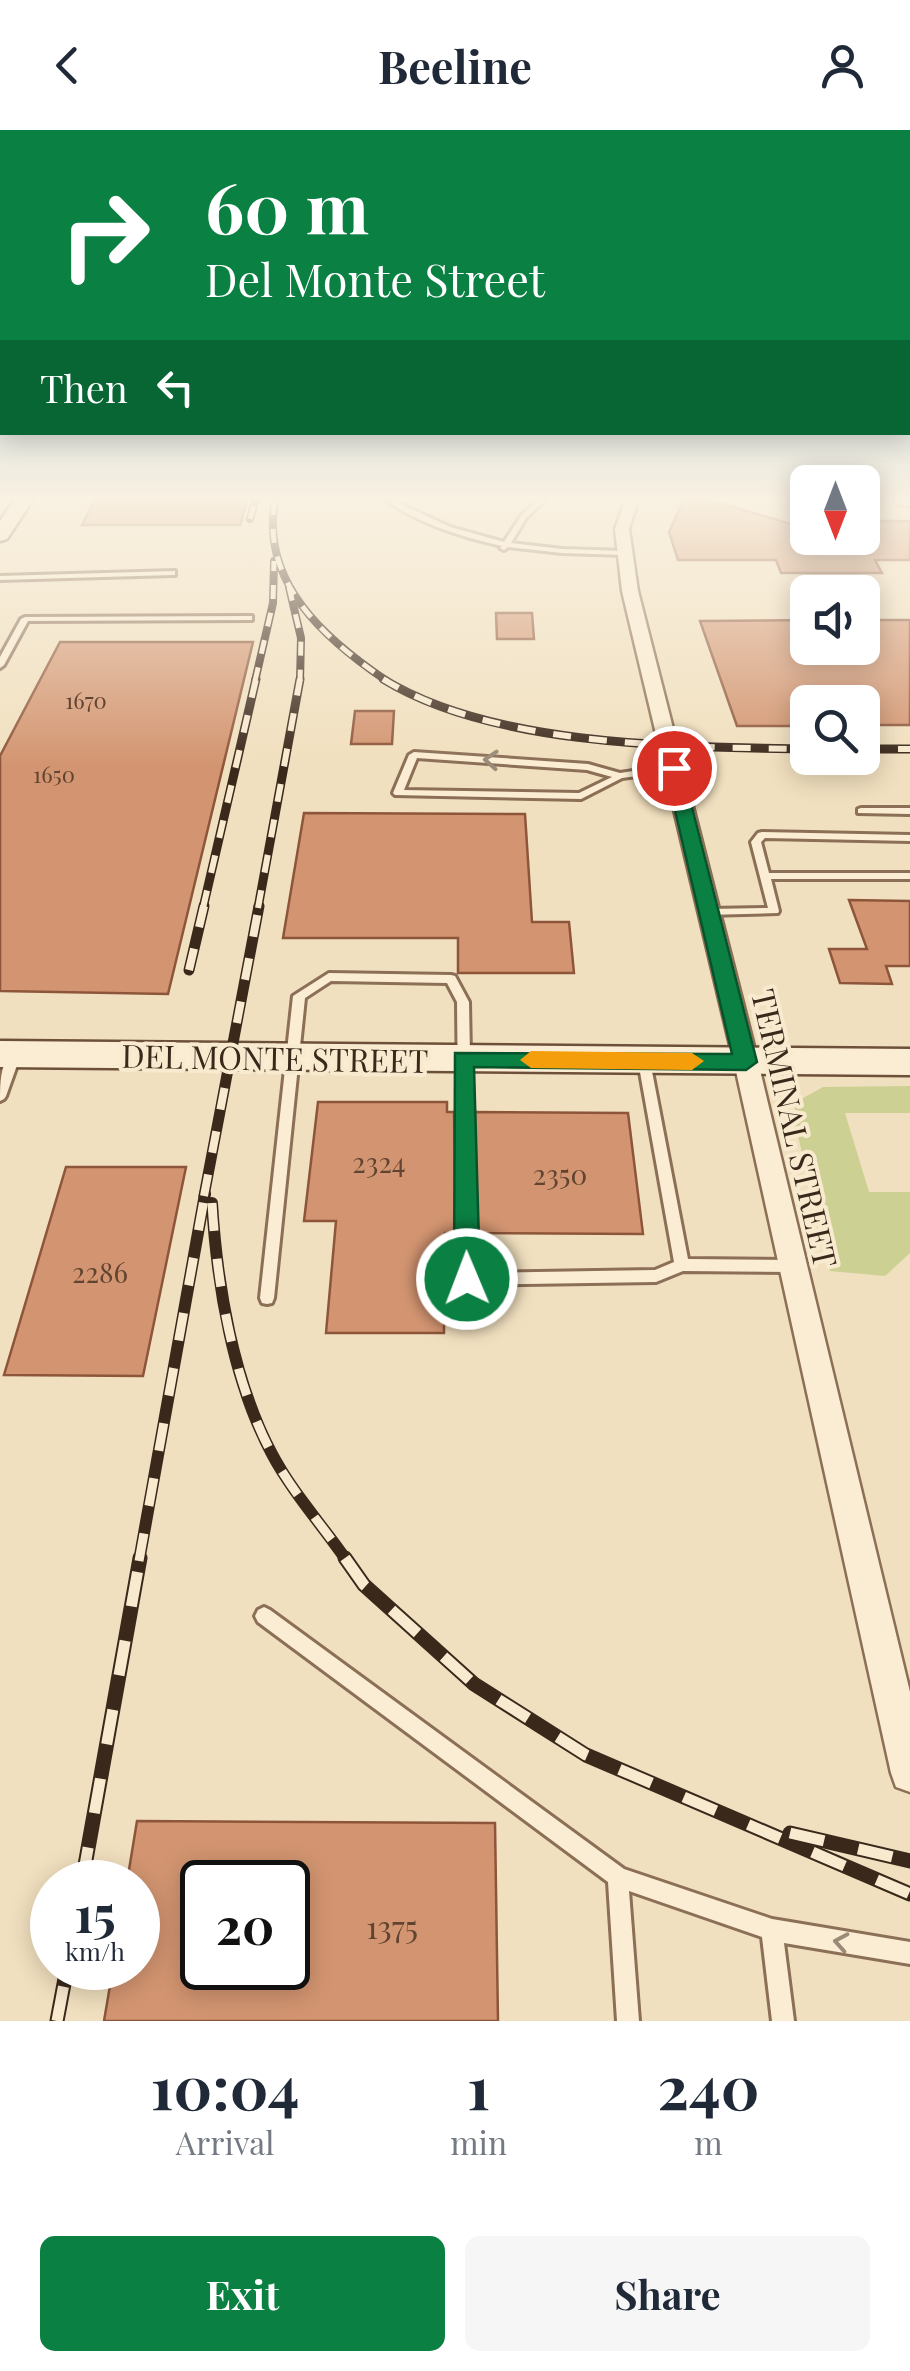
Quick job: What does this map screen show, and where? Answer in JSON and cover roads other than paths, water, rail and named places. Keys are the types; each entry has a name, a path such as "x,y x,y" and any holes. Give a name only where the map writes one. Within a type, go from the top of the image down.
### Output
{"street":[{"name":"TERMINAL STREET","path":"634,589 910,1773"},
{"name":"DEL MONTE STREET","path":"7,1054 910,1062"}],"lane":[{"path":"0,665 26,620 249,618"},
{"path":"620,776 588,767 414,754 398,794 581,796 620,776 674,768"},
{"path":"860,811 910,811"},
{"path":"710,914 774,912 756,842 762,836 910,838"},
{"path":"766,876 910,876"},
{"path":"266,1298 299,996 329,978 451,979 463,1002 467,1279 656,1276 682,1265 792,1266"},
{"path":"0,1096 7,1054"},
{"path":"644,1061 682,1265"},
{"path":"264,1616 618,1876 772,1930 910,1954"},
{"path":"618,1876 628,2021"},
{"path":"772,1930 782,2021"}],"railway":[{"path":"255,681 273,589"},
{"path":"290,589 301,638 300,681"},
{"path":"292,589 321,628 387,681"},
{"path":"203,908 256,679"},
{"path":"258,908 300,679"},
{"path":"383,679 387,681"},
{"path":"387,681 428,701 533,731 647,744 790,749"},
{"path":"880,749 910,749"},
{"path":"189,970 204,906"},
{"path":"204,1196 259,906"},
{"path":"139,1561 205,1194"},
{"path":"212,1203 229,1332 258,1426 280,1468 347,1561"},
{"path":"86,1860 140,1558"},
{"path":"345,1558 364,1585 474,1684 586,1755 910,1894"},
{"path":"790,1833 910,1861"},
{"path":"57,2021 63,1990"}]}
